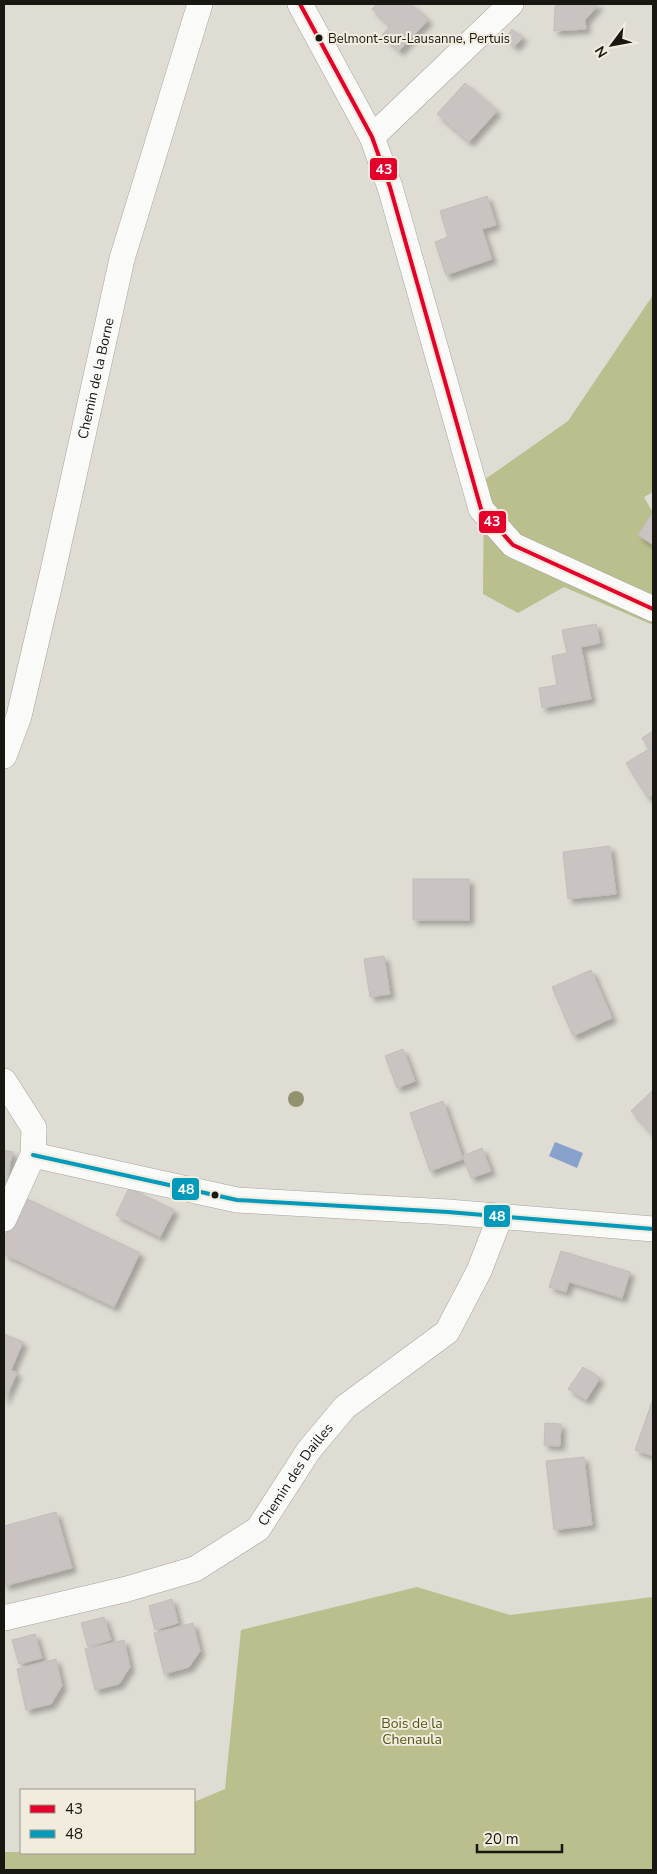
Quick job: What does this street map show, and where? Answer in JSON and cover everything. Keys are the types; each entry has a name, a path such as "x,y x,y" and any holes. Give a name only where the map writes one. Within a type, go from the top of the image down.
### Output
{"street":[{"name":"Chemin de la Borne","path":"4,756 22,707 122,259 200,4"},
{"path":"300,4 372,137 390,188 481,509 513,545 653,609"},
{"path":"372,137 511,4"},
{"path":"4,1081 34,1128 33,1155 4,1219"},
{"path":"33,1155 237,1200 448,1212 653,1229"},
{"name":"Chemin des Dailles","path":"4,1618 127,1589 195,1569 258,1529 309,1450 345,1407 448,1332 479,1271 500,1217"}],"green space":[{"path":"653,295 653,492 644,497 653,513 653,625 564,587 518,613 483,594 484,480 568,421"},
{"name":"Bois de la Chenaula","path":"417,1587 510,1615 653,1597 653,1870 4,1870 4,1852 20,1852 20,1854 195,1854 195,1802 225,1789 241,1630"}],"water":[{"path":"555,1142 583,1153 577,1168 549,1156"}],"building":[{"path":"377,4 411,4 428,20 399,51 382,35 390,26 372,9"},
{"path":"557,4 599,4 585,20 586,29 554,31 555,7"},
{"path":"512,29 523,38 514,47 506,38"},
{"path":"465,83 497,111 469,142 437,114"},
{"path":"487,196 496,225 482,229 492,259 446,275 435,242 448,237 440,211"},
{"path":"653,512 653,545 638,535"},
{"path":"596,624 600,643 581,647 591,699 542,708 539,688 557,685 552,656 567,653 562,630"},
{"path":"653,731 653,795 648,798 626,763 649,749 642,738"},
{"path":"610,846 616,894 568,899 563,852"},
{"path":"413,879 469,879 469,920 413,920"},
{"path":"384,956 390,994 370,997 364,959"},
{"path":"591,970 612,1018 573,1036 552,987"},
{"path":"403,1049 415,1081 397,1088 385,1056"},
{"path":"653,1090 653,1135 631,1111"},
{"path":"443,1101 463,1159 430,1171 410,1113"},
{"path":"482,1148 491,1171 471,1178 463,1156"},
{"path":"4,1150 13,1152 4,1186"},
{"path":"129,1188 174,1210 160,1237 116,1215"},
{"path":"23,1197 140,1253 114,1307 4,1254 4,1238"},
{"path":"561,1251 630,1272 622,1298 569,1282 566,1292 549,1287"},
{"path":"4,1334 23,1342 11,1370 17,1373 4,1401"},
{"path":"583,1367 600,1378 586,1400 568,1389"},
{"path":"653,1399 653,1456 635,1450"},
{"path":"545,1423 561,1424 560,1446 544,1445"},
{"path":"584,1457 592,1525 554,1530 546,1461"},
{"path":"56,1512 72,1568 4,1586 4,1526"},
{"path":"172,1599 178,1623 155,1630 149,1606"},
{"path":"104,1617 111,1640 88,1647 81,1623"},
{"path":"193,1623 200,1651 189,1667 164,1674 154,1633"},
{"path":"35,1634 42,1658 19,1664 12,1640"},
{"path":"124,1640 130,1667 119,1684 95,1690 85,1649"},
{"path":"56,1659 62,1686 51,1704 26,1710 17,1669"}],"transit line":[{"name":"43","path":"300,4 372,137 390,187 481,509 513,545 653,609"},
{"name":"48","path":"33,1155 237,1200 448,1212 653,1229"}],"place":[{"name":"Belmont-sur-Lausanne, Pertuis","path":"319,38"}]}
